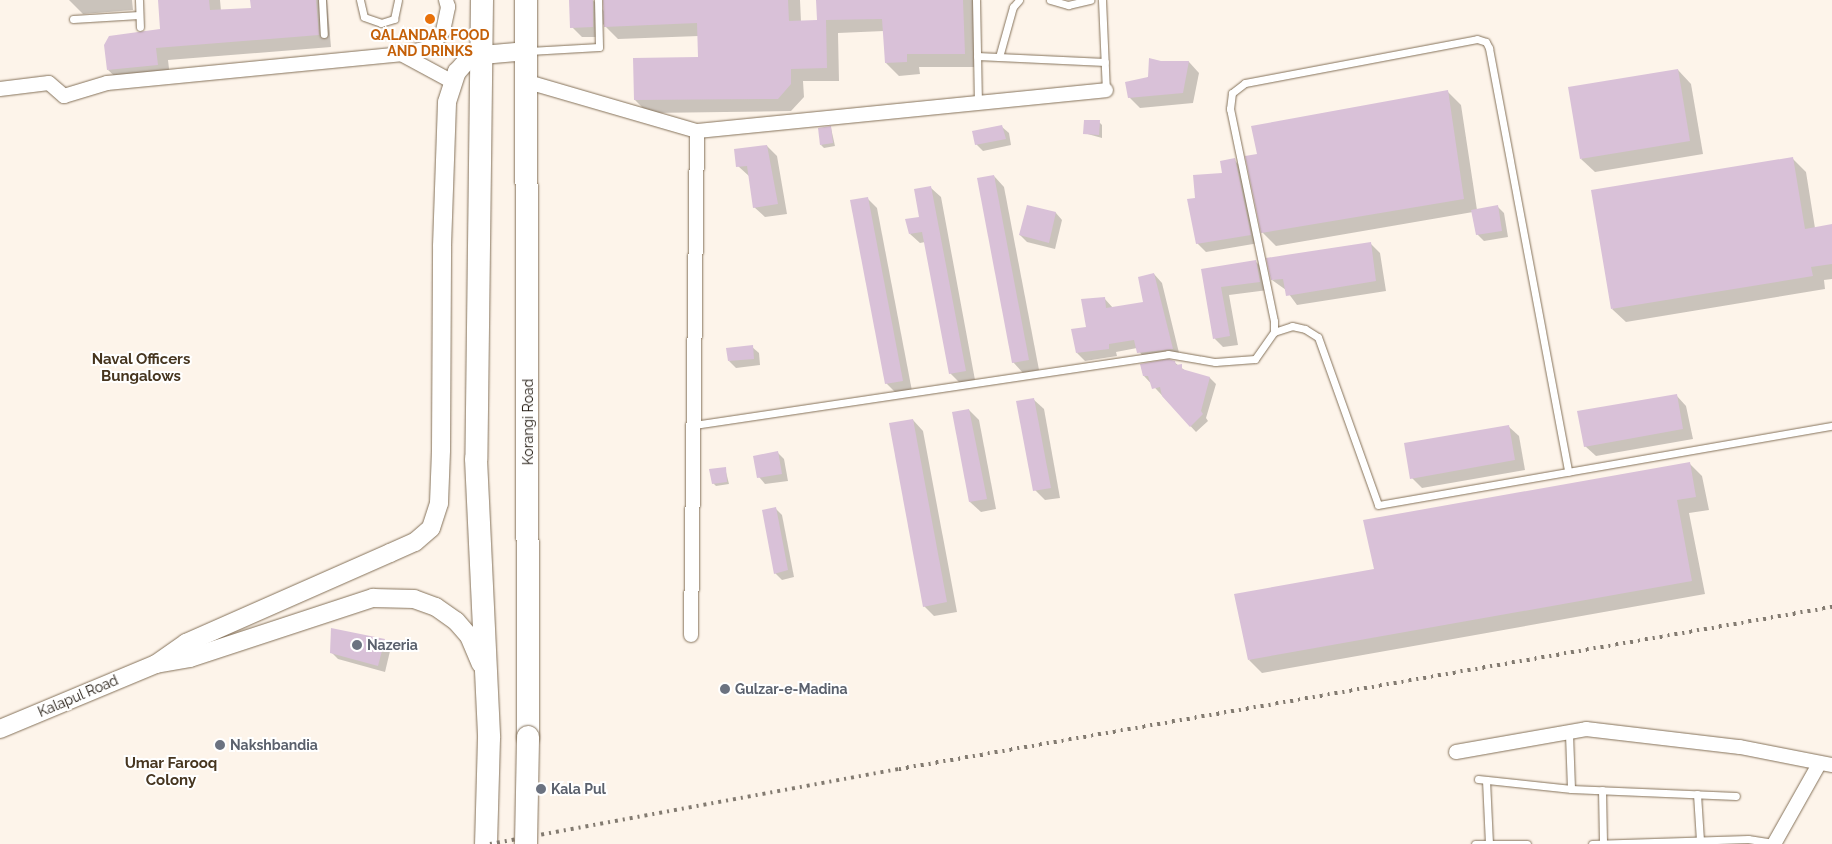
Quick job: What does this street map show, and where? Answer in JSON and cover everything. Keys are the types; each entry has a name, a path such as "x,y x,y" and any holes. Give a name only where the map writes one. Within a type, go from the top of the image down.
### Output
{"main road":[{"path":"482,0 476,459 489,738 486,844"},
{"name":"Korangi Road","path":"526,0 528,82 528,737 526,844"}],"street":[{"path":"0,89 49,83 64,96 107,83 401,54 428,48 436,41 443,32 448,7 446,0"},
{"path":"156,664 186,643 415,542 426,534 435,520 442,450 442,246 448,102 453,82 462,65 471,56 481,53 527,51"},
{"path":"401,54 453,82"},
{"path":"528,82 697,132 1106,90"},
{"path":"691,635 697,132"},
{"path":"156,664 190,658 356,602 386,597 421,602 436,607 456,620 478,652 487,689"},
{"name":"Kalapul Road","path":"0,729 156,664"},
{"path":"1456,752 1569,734 1586,729 1722,745 1825,765 1774,844"}],"lane":[{"path":"139,0 140,27"},
{"path":"322,0 324,34"},
{"path":"360,0 364,17 381,23 394,19 398,0"},
{"path":"527,51 599,47 598,0"},
{"path":"976,0 978,103"},
{"path":"999,57 1013,7 1019,0"},
{"path":"1050,0 1068,5 1090,0"},
{"path":"1102,0 1106,90"},
{"path":"73,19 139,15"},
{"path":"694,426 1168,354 1215,362 1255,359 1274,332 1274,321 1230,109 1232,93 1245,83 1477,39 1486,42 1490,48 1568,472"},
{"path":"977,56 1105,62"},
{"path":"1274,332 1292,326 1305,329 1318,337 1378,505 1832,426"},
{"path":"1569,734 1572,789"},
{"path":"1478,779 1572,789 1736,796"},
{"path":"1486,780 1489,843"},
{"path":"1602,790 1603,844"},
{"path":"1696,794 1700,841"},
{"path":"1592,844 1748,839 1774,844"},
{"path":"1475,844 1526,844"}],"building":[{"path":"158,0 209,0 210,10 251,8 250,0 316,0 319,35 156,48 158,65 107,70 104,45 109,36 160,29"},
{"path":"569,0 593,0 593,27 570,28"},
{"path":"603,0 788,0 789,21 817,20 816,0 963,0 965,54 907,54 907,62 885,63 882,19 826,20 827,68 791,69 791,84 778,99 634,100 633,58 698,57 697,23 604,27"},
{"path":"1149,58 1161,61 1189,61 1183,93 1128,98 1125,82 1148,77"},
{"path":"1678,69 1690,141 1580,159 1568,87"},
{"path":"1448,90 1464,199 1261,233 1245,156 1257,154 1251,126"},
{"path":"1084,120 1100,120 1099,135 1083,134"},
{"path":"1002,125 1006,139 975,145 972,131"},
{"path":"831,126 833,143 820,145 818,128"},
{"path":"767,145 778,204 753,208 747,166 736,167 734,149"},
{"path":"1793,157 1805,229 1832,224 1832,264 1811,267 1813,276 1611,309 1591,190"},
{"path":"1235,158 1251,235 1196,244 1187,199 1195,198 1193,175 1222,173 1220,161"},
{"path":"994,175 1029,360 1012,363 977,178"},
{"path":"931,186 966,371 949,374 922,232 909,234 905,219 919,217 914,189"},
{"path":"868,197 903,381 885,384 850,200"},
{"path":"1027,205 1056,212 1049,243 1019,235"},
{"path":"1498,205 1502,231 1476,235 1471,210"},
{"path":"1371,242 1376,281 1286,296 1283,279 1271,280 1266,258"},
{"path":"1256,260 1260,282 1221,287 1230,336 1213,339 1201,269"},
{"path":"1154,273 1173,349 1137,353 1134,340 1109,344 1109,349 1076,353 1071,329 1086,327 1081,299 1105,297 1106,308 1143,302 1138,277"},
{"path":"753,345 754,359 728,361 726,348"},
{"path":"1168,359 1175,361 1176,365 1182,364 1182,369 1210,377 1201,411 1203,414 1190,427 1162,396 1160,387 1152,389 1148,376 1143,376 1140,364"},
{"path":"1677,394 1683,429 1584,447 1577,411"},
{"path":"1034,398 1051,488 1033,491 1016,401"},
{"path":"969,409 987,499 969,502 952,412"},
{"path":"913,419 947,602 923,607 889,423"},
{"path":"1509,425 1515,460 1410,479 1404,443"},
{"path":"778,451 782,474 757,478 753,456"},
{"path":"1690,462 1696,497 1677,500 1692,581 1248,660 1234,594 1374,569 1363,520"},
{"path":"726,467 727,482 712,484 709,469"},
{"path":"776,507 788,570 774,574 762,510"},
{"name":"Nazeria","path":"331,628 385,639 378,666 330,653"}],"railway":[{"path":"490,844 899,769 1832,607"}],"place":[{"name":"QALANDAR FOOD AND DRINKS","path":"430,19"},
{"name":"Nazeria","path":"357,645"},
{"name":"Gulzar-e-Madina","path":"725,689"},
{"name":"Nakshbandia","path":"220,745"},
{"name":"Kala Pul","path":"541,789"}],"district":[{"name":"Naval Officers Bungalows","path":"141,368"},
{"name":"Umar Farooq Colony","path":"171,772"}]}
